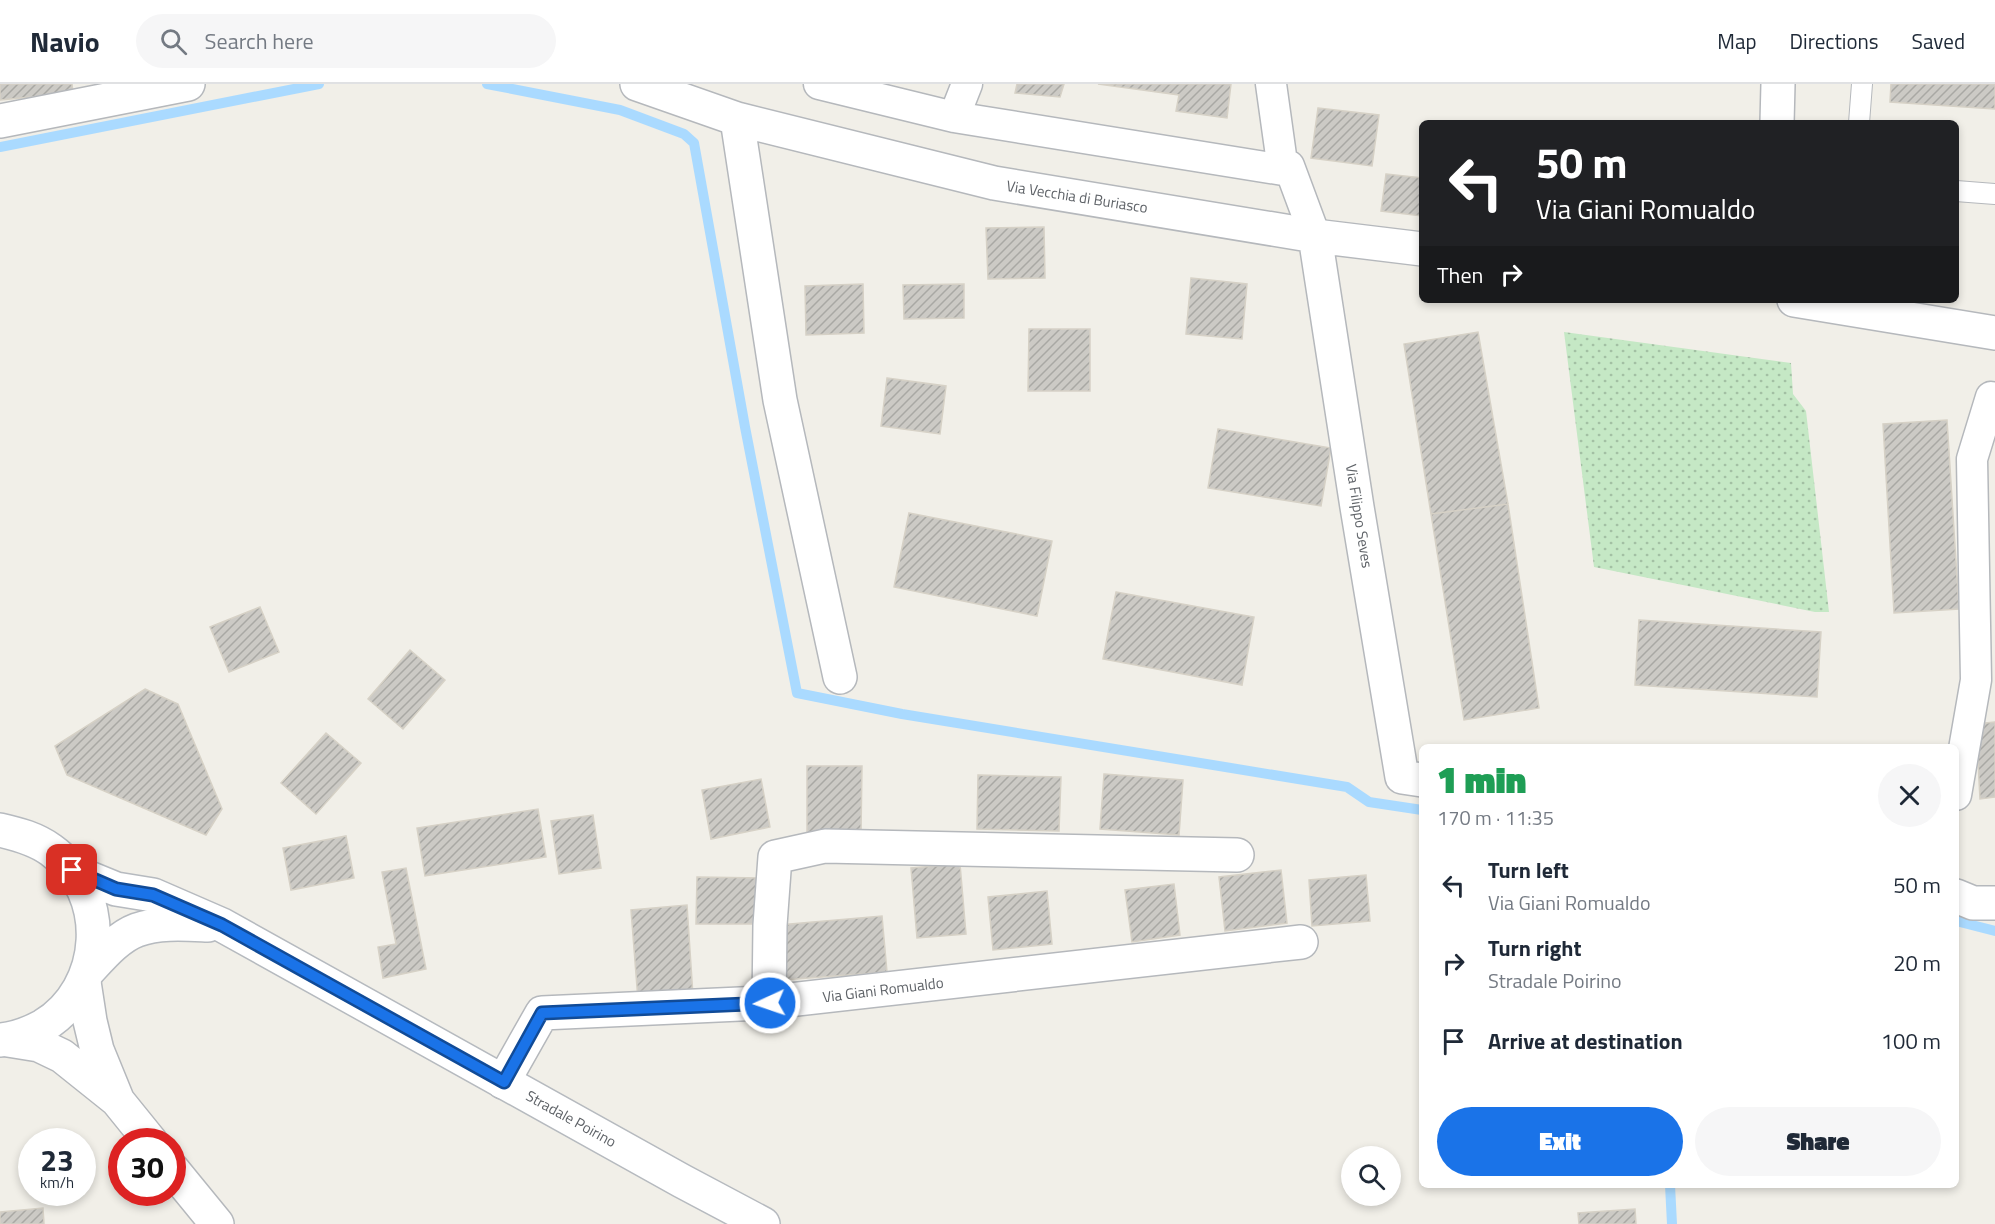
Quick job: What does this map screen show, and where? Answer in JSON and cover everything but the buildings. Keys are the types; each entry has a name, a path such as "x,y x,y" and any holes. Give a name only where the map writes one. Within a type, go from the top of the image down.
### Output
{"street":[{"path":"0,121 188,84"},
{"name":"Via Vecchia di Buriasco","path":"637,84 737,119 994,183 1315,236 1419,249"},
{"path":"819,84 954,117 1283,170 1289,166 1315,236"},
{"path":"954,117 967,84"},
{"path":"1271,84 1283,170"},
{"path":"1777,120 1778,84"},
{"path":"737,119 780,400 840,677"},
{"name":"Via Filippo Seves","path":"1315,236 1402,777 1419,780"},
{"path":"1812,303 1995,333"},
{"path":"1959,783 1986,679 1972,459 1990,397"},
{"path":"0,830 25,836 51,850 72,870 86,893 93,918 94,945 87,976 90,1021 97,1050 117,1100"},
{"path":"770,1003 770,925 775,857 825,846 1237,855"},
{"name":"Stradale Poirino","path":"72,870 116,889 153,895 222,925 763,1224"},
{"path":"1959,897 1973,903 1995,903"},
{"name":"Stradale Poirino","path":"4,1040 32,1032 53,1020 71,1002 87,976 112,946 135,930 166,924 222,925"},
{"name":"Via Giani Romualdo","path":"504,1082 542,1013 770,1003 1300,942"},
{"path":"4,1040 39,1045 62,1056 117,1100 140,1128"},
{"path":"186,1186 217,1224"}],"lane":[{"path":"1859,120 1862,84"},
{"path":"1959,191 1995,194"}],"green space":[{"path":"1564,332 1791,363 1793,394 1806,411 1829,612 1815,612 1594,567"}],"waterway":[{"path":"0,147 319,84"},
{"path":"487,84 620,110 684,134 694,143 745,427 797,693 902,714 1347,787 1369,802 1419,810"},
{"path":"1959,922 1995,931"},
{"path":"1670,1188 1672,1224"}],"route":[{"path":"72,870 116,889 153,895 222,925 504,1082 542,1013 770,1003"}]}
